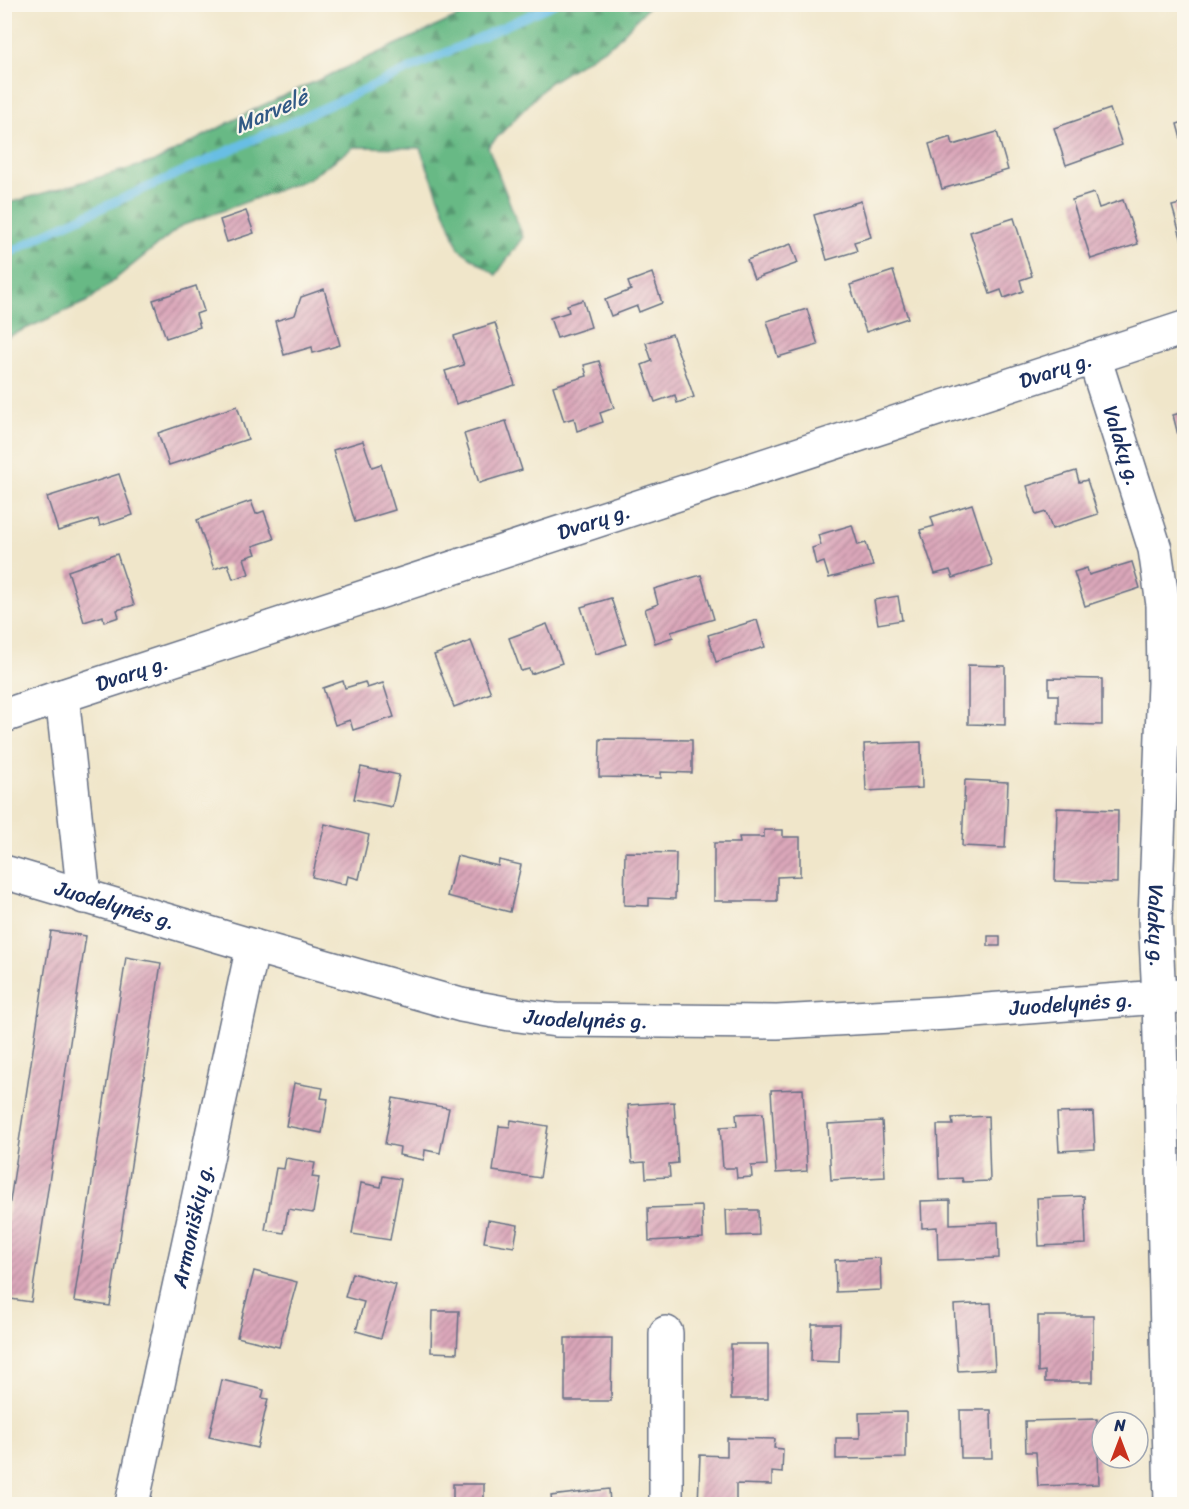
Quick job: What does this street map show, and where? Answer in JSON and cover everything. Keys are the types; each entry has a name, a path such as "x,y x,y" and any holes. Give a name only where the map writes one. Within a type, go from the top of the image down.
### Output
{"street":[{"name":"Dvarų g.","path":"4,716 1185,328"},
{"name":"Valakų g.","path":"1094,357 1155,549 1163,605 1164,683 1155,919 1172,996 1175,1498"},
{"path":"62,696 84,897"},
{"name":"Juodelynės g.","path":"4,872 461,1005 556,1020 777,1022 948,1013 1172,996"},
{"name":"Armoniškių g.","path":"132,1504 253,946"},
{"path":"666,1333 666,1504"}],"green space":[{"path":"483,5 650,5 614,43 549,83 488,147 523,237 496,275 459,249 420,148 354,147 308,179 181,226 88,301 5,338 5,204 156,161 257,108"}],"building":[{"path":"1110,109 1122,145 1066,165 1054,128"},
{"path":"1184,122 1184,150 1177,124"},
{"path":"997,132 1008,170 942,189 929,144 951,137 953,145"},
{"path":"1094,193 1099,208 1123,200 1138,244 1091,259 1072,200"},
{"path":"861,201 871,237 854,242 857,251 827,260 814,215"},
{"path":"1184,203 1184,248 1172,206"},
{"path":"246,211 254,233 227,242 220,220"},
{"path":"1014,218 1032,276 1020,280 1023,291 1004,298 1001,290 990,294 970,232"},
{"path":"791,244 798,263 754,279 747,260"},
{"path":"893,271 908,318 866,332 850,285"},
{"path":"652,273 662,303 639,312 637,306 611,316 605,300 631,290 628,282"},
{"path":"196,286 204,311 196,314 200,327 166,338 153,300"},
{"path":"324,289 340,345 313,353 312,347 284,355 275,321 295,315 301,297"},
{"path":"583,300 591,327 557,338 550,318 569,312 567,305"},
{"path":"807,309 818,345 778,357 767,321"},
{"path":"495,323 515,385 456,404 445,371 464,365 454,336"},
{"path":"672,334 694,397 677,403 675,395 655,402 642,365 652,361 646,343"},
{"path":"599,361 614,408 600,413 603,422 577,431 574,418 564,421 553,386 587,376 584,365"},
{"path":"237,406 248,439 169,465 158,433"},
{"path":"1184,412 1184,459 1173,415"},
{"path":"506,421 522,470 479,483 464,434"},
{"path":"363,441 372,467 381,464 395,510 355,522 333,450"},
{"path":"1076,471 1079,482 1087,480 1098,514 1052,529 1046,512 1036,515 1027,486"},
{"path":"119,474 133,515 100,526 98,519 58,531 47,497"},
{"path":"251,501 256,514 264,511 274,539 253,546 256,554 244,558 249,574 233,579 228,564 214,569 197,520"},
{"path":"972,504 992,565 953,578 950,570 935,574 920,530 934,526 931,517"},
{"path":"852,525 858,545 866,543 873,566 829,578 824,562 816,565 812,548 821,545 818,535"},
{"path":"117,554 134,605 117,610 119,617 104,622 103,616 84,622 68,571"},
{"path":"1132,562 1140,588 1085,606 1074,572 1087,568 1089,575"},
{"path":"701,575 714,619 671,632 673,637 655,643 645,609 658,604 654,589"},
{"path":"898,596 902,620 878,624 874,600"},
{"path":"611,598 626,644 596,654 581,607"},
{"path":"757,620 765,647 716,662 708,635"},
{"path":"547,624 562,663 531,674 529,669 521,671 509,638"},
{"path":"471,641 491,693 454,707 434,655"},
{"path":"968,665 1005,666 1005,725 968,724"},
{"path":"1049,678 1102,679 1102,725 1058,724 1058,695 1049,695"},
{"path":"343,681 345,688 365,682 367,688 383,683 394,717 353,730 350,720 335,725 323,688"},
{"path":"600,739 692,740 692,773 661,772 661,778 599,777"},
{"path":"921,742 922,788 866,791 864,744"},
{"path":"361,767 399,775 392,807 354,799"},
{"path":"965,780 1008,782 1005,848 962,846"},
{"path":"1057,808 1118,810 1117,883 1055,881"},
{"path":"325,824 369,835 359,879 348,876 346,885 312,877"},
{"path":"764,830 783,830 783,837 800,837 800,876 777,877 777,901 714,901 714,843 740,843 739,837 764,837"},
{"path":"625,852 676,853 675,899 649,898 649,906 624,905"},
{"path":"457,856 498,866 499,860 521,865 510,912 447,896"},
{"path":"51,931 86,936 31,1302 4,1298 4,1241"},
{"path":"988,936 1000,936 1000,946 988,946"},
{"path":"126,957 161,963 110,1306 74,1301"},
{"path":"294,1083 323,1088 321,1098 328,1099 322,1133 286,1126"},
{"path":"803,1089 807,1171 776,1173 771,1090"},
{"path":"393,1098 449,1108 440,1153 425,1150 424,1160 399,1155 400,1147 385,1144"},
{"path":"674,1102 678,1163 669,1164 670,1177 646,1178 645,1162 632,1163 628,1105"},
{"path":"1093,1112 1095,1149 1059,1151 1057,1113"},
{"path":"763,1113 767,1165 751,1166 752,1177 737,1178 736,1168 723,1168 720,1127 737,1126 736,1114"},
{"path":"988,1116 990,1181 963,1182 962,1178 939,1179 937,1125 953,1125 952,1118"},
{"path":"511,1120 548,1126 540,1178 493,1171 499,1126 510,1127"},
{"path":"882,1121 885,1177 831,1180 828,1124"},
{"path":"286,1158 315,1163 312,1177 319,1178 313,1213 288,1209 284,1233 265,1230 276,1168 284,1169"},
{"path":"383,1176 401,1179 390,1240 352,1234 361,1183 381,1187"},
{"path":"1084,1196 1086,1244 1039,1246 1037,1198"},
{"path":"950,1200 950,1224 998,1222 999,1258 938,1260 937,1227 922,1228 921,1201"},
{"path":"702,1206 703,1238 649,1241 648,1208"},
{"path":"726,1210 758,1210 759,1235 727,1236"},
{"path":"488,1220 518,1225 514,1247 484,1242"},
{"path":"880,1258 881,1290 836,1292 835,1260"},
{"path":"254,1271 297,1282 279,1347 237,1337"},
{"path":"352,1273 396,1285 381,1338 356,1331 364,1302 345,1297"},
{"path":"991,1303 995,1369 958,1371 954,1305"},
{"path":"432,1311 459,1311 457,1353 431,1352"},
{"path":"1038,1316 1093,1316 1093,1382 1045,1382 1045,1371 1038,1372"},
{"path":"812,1324 840,1324 839,1362 811,1361"},
{"path":"565,1338 612,1338 611,1401 565,1401"},
{"path":"731,1344 768,1344 768,1399 731,1399"},
{"path":"222,1380 264,1390 262,1398 268,1399 257,1448 209,1437"},
{"path":"960,1410 991,1410 992,1458 961,1458"},
{"path":"906,1412 906,1458 836,1459 836,1438 860,1438 859,1413"},
{"path":"1090,1419 1090,1470 1099,1470 1099,1484 1038,1486 1036,1452 1026,1452 1025,1421"},
{"path":"727,1438 775,1439 774,1448 783,1449 782,1473 772,1472 772,1485 736,1484 736,1504 698,1504 700,1455 727,1456"},
{"path":"453,1484 484,1484 484,1504 453,1504"},
{"path":"609,1489 610,1504 552,1504 551,1496"}],"waterway":[{"name":"Marvelė","path":"4,256 55,229 554,4"}]}
